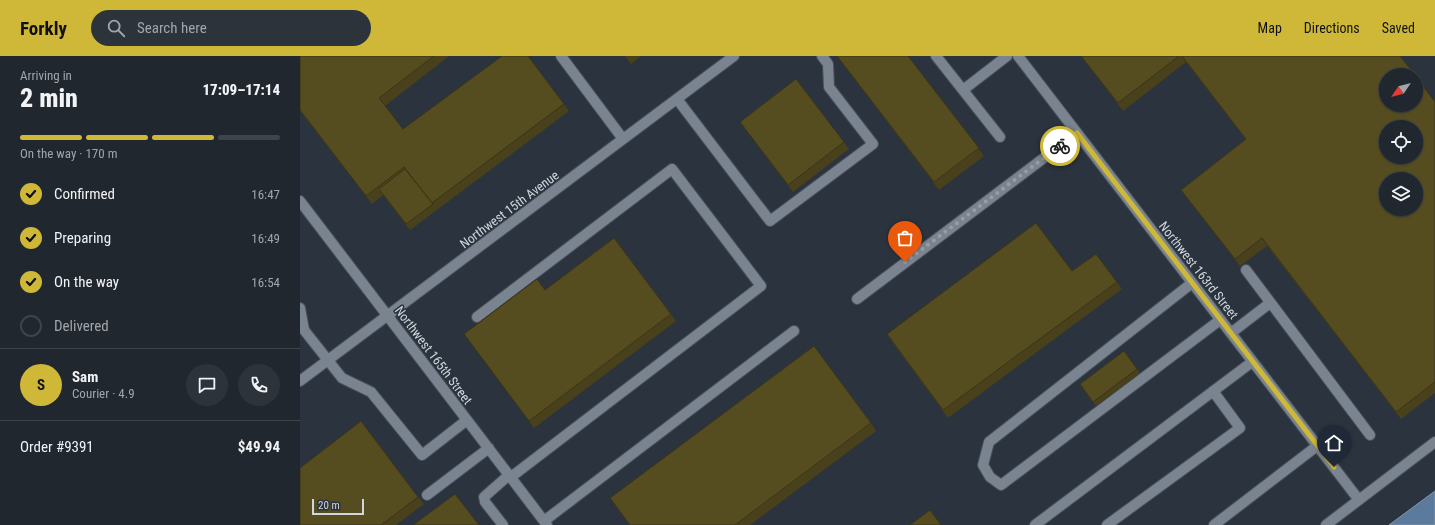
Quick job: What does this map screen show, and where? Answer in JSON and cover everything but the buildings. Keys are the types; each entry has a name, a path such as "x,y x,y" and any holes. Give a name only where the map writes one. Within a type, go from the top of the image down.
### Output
{"street":[{"path":"561,56 623,139"},
{"name":"Northwest 15th Avenue","path":"300,381 734,56"},
{"path":"677,99 770,221 873,144 829,87 828,64 822,56"},
{"path":"936,56 1000,137"},
{"path":"963,90 1007,56"},
{"name":"Northwest 163rd Street","path":"1018,56 1359,500"},
{"path":"857,299 1077,133"},
{"path":"477,317 672,169 761,286 484,497 485,502 503,525"},
{"name":"Northwest 165th Street","path":"300,201 546,523"},
{"path":"1246,270 1370,435"},
{"path":"1192,283 989,442 983,465 990,477 1001,485 1220,320"},
{"path":"1231,333 1270,303"},
{"path":"300,308 304,330 342,378 371,392 422,455 467,420"},
{"path":"546,523 794,331"},
{"path":"1035,525 1252,362"},
{"path":"1107,525 1240,428 1213,391"},
{"path":"1326,525 1435,442"},
{"path":"1214,525 1317,446"},
{"path":"427,495 489,448"}],"water":[{"path":"1435,491 1435,525 1389,525"}],"way so far":[{"path":"905,262 1060,146"}],"route":[{"path":"1060,146 1077,133 1334,467"}]}
